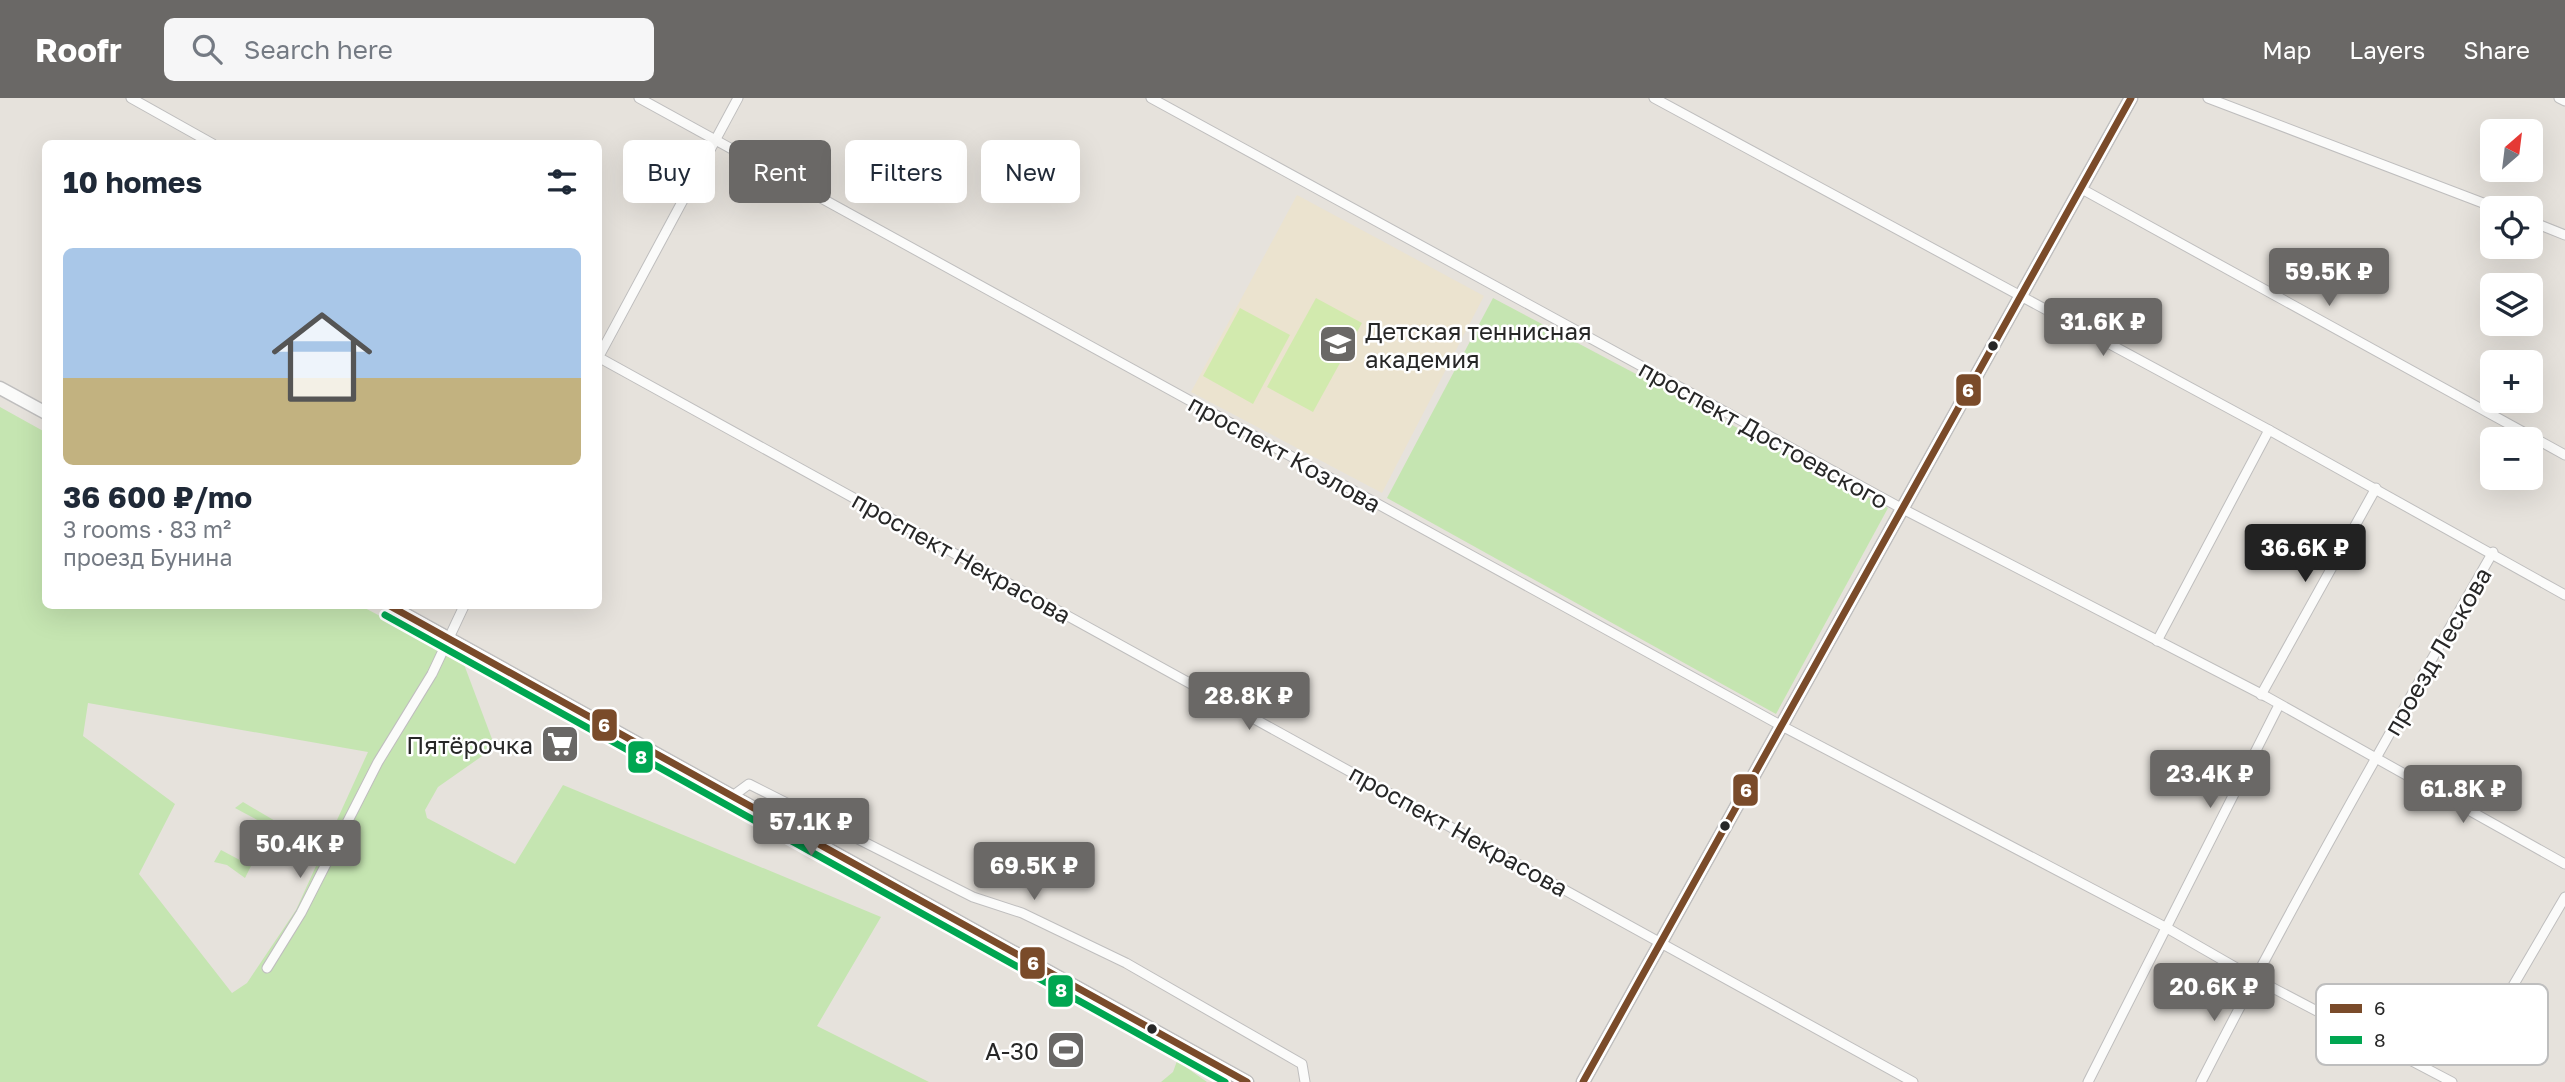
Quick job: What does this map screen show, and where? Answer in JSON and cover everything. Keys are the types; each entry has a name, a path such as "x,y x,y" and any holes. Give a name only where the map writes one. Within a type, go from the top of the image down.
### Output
{"street":[{"path":"131,98 206,140"},
{"name":"проспект Козлова","path":"639,98 714,140"},
{"path":"714,140 738,98"},
{"name":"проспект Достоевского","path":"1151,98 1901,508 2261,695 2565,864"},
{"path":"1654,98 2376,488 2565,595"},
{"path":"1583,1082 2130,98"},
{"path":"2208,98 2480,202"},
{"path":"2559,98 2565,101"},
{"name":"проспект Козлова","path":"715,141 1780,725 2167,928 2316,1011"},
{"path":"2080,188 2565,454"},
{"path":"602,352 681,203"},
{"path":"2543,226 2565,234"},
{"name":"проспект Некрасова","path":"602,360 1660,940 1913,1082"},
{"path":"0,388 42,411"},
{"path":"2157,641 2269,430"},
{"path":"2261,695 2376,488"},
{"name":"проезд Лескова","path":"2202,1082 2254,978 2493,552"},
{"path":"396,609 1247,1082"},
{"path":"267,968 301,912 366,782 432,674 462,609"},
{"path":"2088,1082 2279,705"},
{"path":"734,795 749,784 974,898 1022,913 1126,963 1302,1064 1305,1082"},
{"path":"2514,984 2565,897"},
{"name":"проспект Козлова","path":"2420,1065 2452,1082"}],"shaded area":[{"name":"Детская теннисная академия","path":"1297,195 1484,296 1382,493 1191,392"}],"green space":[{"path":"1316,298 1362,323 1313,412 1267,387"},
{"path":"1493,298 1888,508 1776,714 1387,498"},
{"path":"1240,308 1290,335 1253,404 1203,376"},
{"path":"0,407 42,430 42,609 367,609 462,659 495,747 438,787 425,810 427,818 515,864 563,785 881,917 817,1026 929,1082 0,1082","holes":["88,703 368,752 296,910 247,983 232,993 139,874 175,804 83,736"]},
{"path":"243,802 282,825 281,828 276,830 235,808"},
{"path":"221,850 251,866 245,878 227,865 214,862"},
{"path":"1177,1061 1207,1082 1161,1082 1173,1072"}],"transit line":[{"name":"6","path":"1583,1082 2131,98"},
{"name":"6","path":"395,609 1247,1082"},
{"name":"8","path":"385,615 1225,1082"}],"place":[{"name":"Детская теннисная академия","path":"1338,344"},
{"name":"Пятёрочка","path":"560,744"},
{"name":"А-30","path":"1066,1050"}]}
